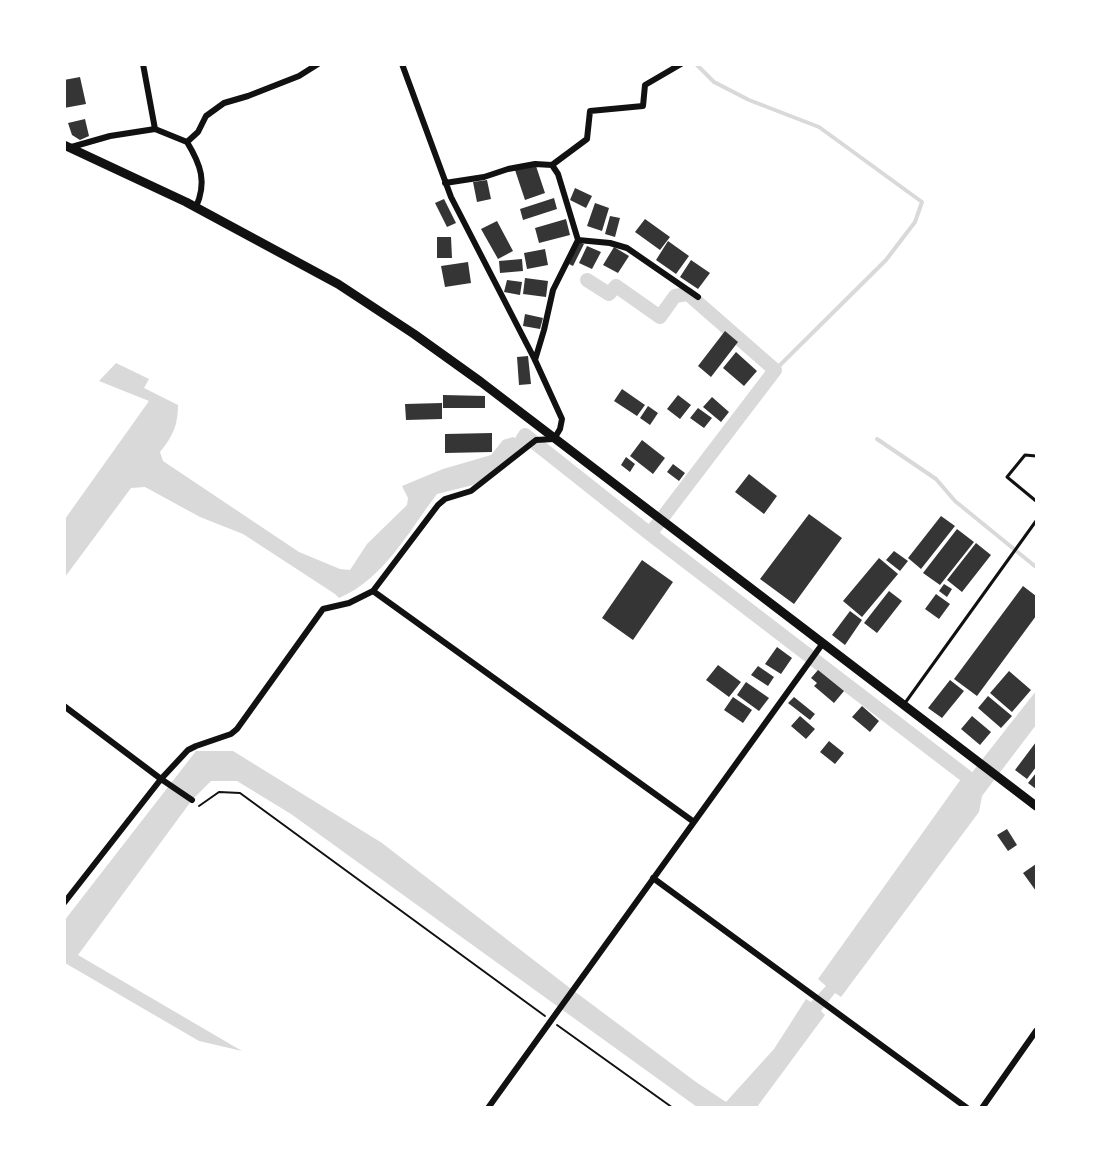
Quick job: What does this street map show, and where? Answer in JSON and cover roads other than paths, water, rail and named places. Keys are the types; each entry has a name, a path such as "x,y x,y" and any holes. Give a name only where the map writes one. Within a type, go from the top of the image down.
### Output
{"main road":[{"path":"66,147 196,207 338,284 423,340 1036,806"}],"street":[{"path":"143,64 155,129"},
{"path":"186,142 198,132 206,116 224,103 299,76 318,64"},
{"path":"64,903 161,779 188,750 231,734 237,729 322,609 350,603 374,591 438,505 445,499 471,491 536,440 554,438 560,429 562,419 535,360 445,183 402,64"},
{"path":"445,183 484,177 508,169 535,164 552,165 586,139 590,111 643,106 645,85 681,64"},
{"path":"66,147 110,136 155,129 186,142 195,156 201,174 202,193 196,207"},
{"path":"535,360 553,290 578,240 558,174 552,165"},
{"path":"578,240 610,243 627,248 698,297"},
{"path":"374,591 694,822"},
{"path":"488,1107 823,643"},
{"path":"64,706 192,800"},
{"path":"653,878 967,1107"},
{"path":"982,1107 1036,1031"}],"lane":[{"path":"1036,456 1025,455 1007,477 1036,501"},
{"path":"904,705 1036,521"}],"waterway":[{"path":"696,64 714,82 749,100 819,127 922,202 915,222 886,260 775,370"},
{"path":"587,280 609,294 616,286 660,317 675,296 688,294 775,370 650,534"},
{"path":"522,440 525,435 650,534 979,786"},
{"path":"877,439 936,479 955,501 1036,567"}]}
